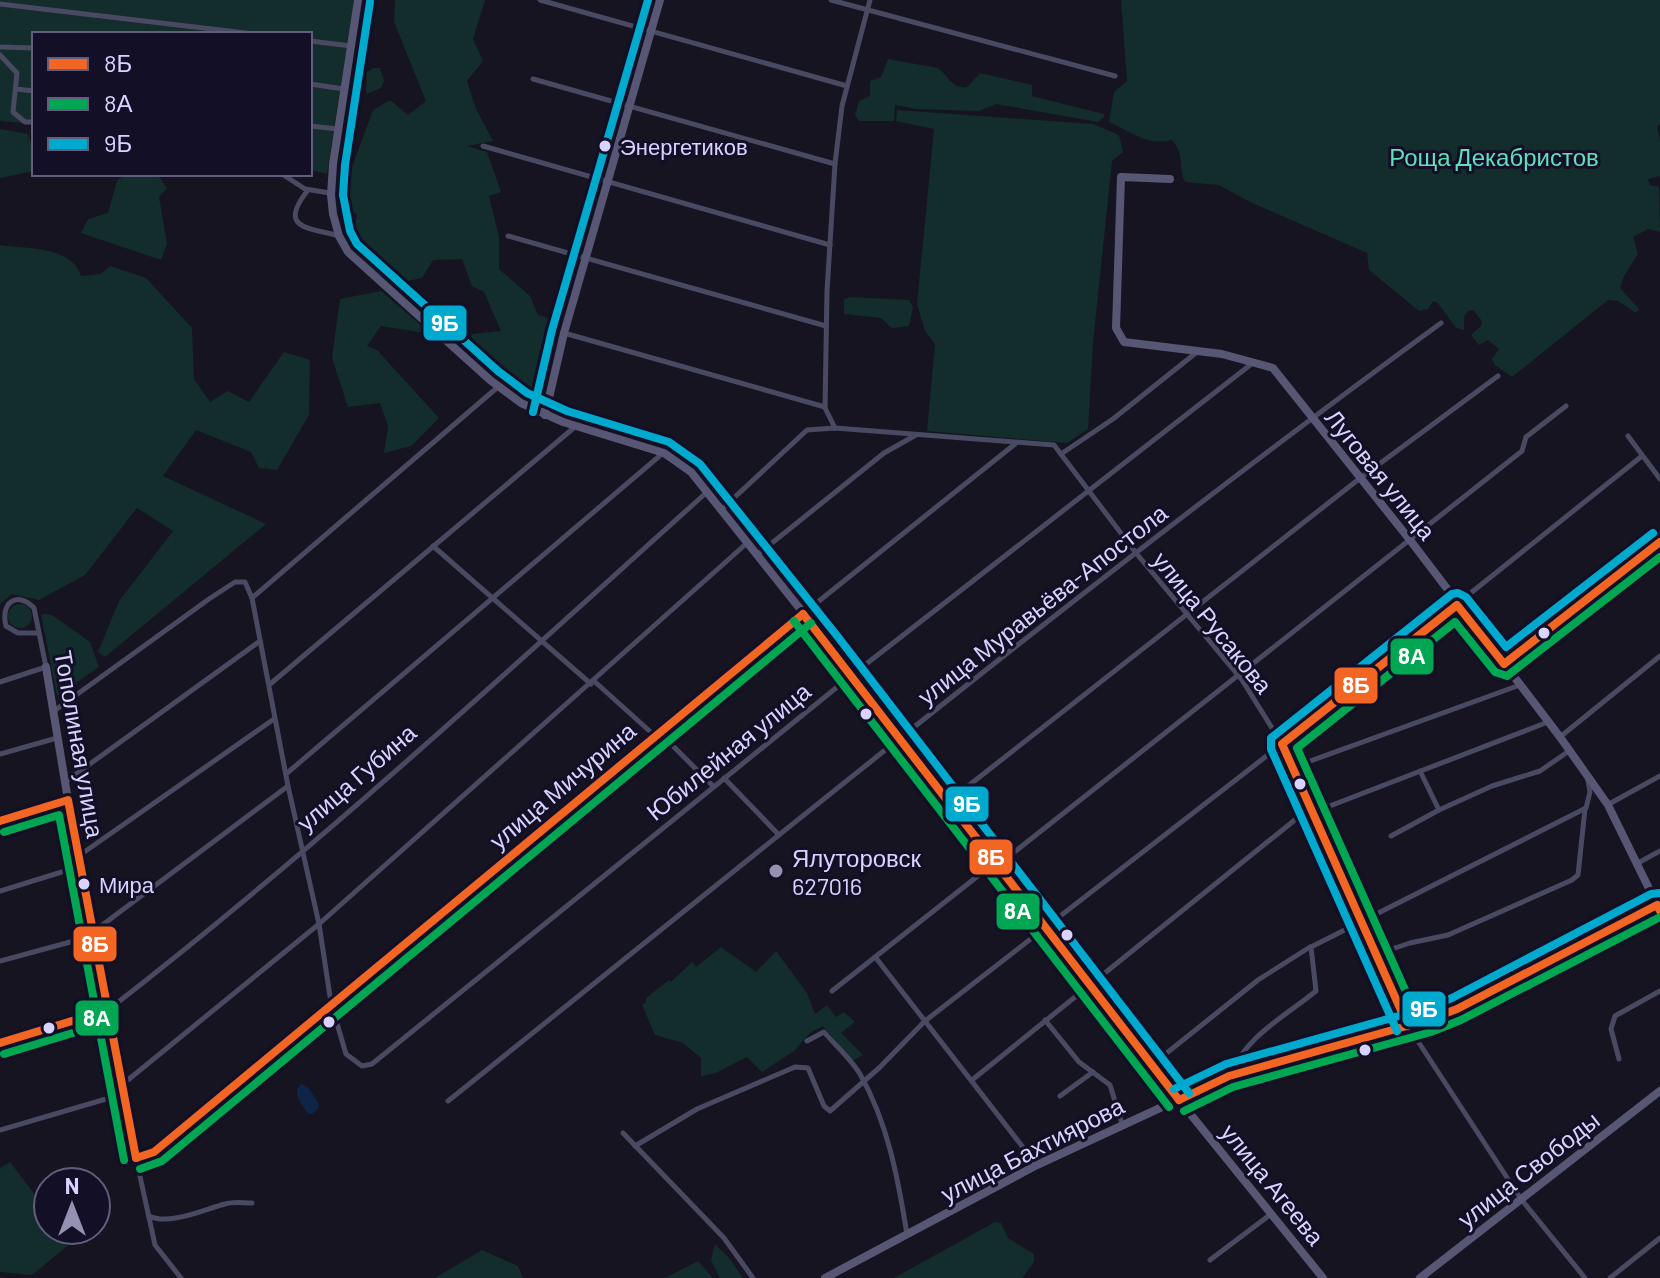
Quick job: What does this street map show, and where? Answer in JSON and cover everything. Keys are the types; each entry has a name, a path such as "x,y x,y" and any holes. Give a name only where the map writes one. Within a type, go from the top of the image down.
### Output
{"street":[{"name":"улица Агеева","path":"358,0 331,193 339,236 348,252 521,403 576,426 664,453 691,472 852,675 1179,1100 1323,1278"},
{"path":"540,0 847,86"},
{"path":"545,415 564,333 660,0"},
{"path":"831,0 1115,76"},
{"path":"835,428 825,408 830,245 838,127 870,0"},
{"path":"0,4 237,32"},
{"path":"312,41 351,46"},
{"path":"0,47 32,48"},
{"path":"0,55 17,73 13,112 25,122 32,122"},
{"path":"533,79 835,164"},
{"path":"312,84 344,89"},
{"path":"16,89 32,91"},
{"path":"312,126 338,129"},
{"path":"483,146 830,245"},
{"path":"285,176 308,190 331,193"},
{"name":"Луговая улица","path":"1170,179 1121,177 1116,328 1124,342 1255,361 1273,368 1410,540 1587,774 1608,805 1659,906"},
{"path":"308,190 296,206 294,214 297,224 302,228 339,236"},
{"path":"508,236 827,326"},
{"name":"улица Муравьёва-Апостола","path":"448,1101 1136,553 1311,418 1441,323"},
{"path":"564,333 825,408"},
{"path":"722,509 807,430 835,428 1054,445 1061,454 1113,419 1197,352"},
{"name":"Юбилейная улица","path":"331,1003 346,1054 362,1066 381,1058 852,675 1255,361"},
{"path":"949,801 1359,479 1498,376"},
{"path":"252,598 499,386"},
{"path":"832,991 996,862 1003,861 1522,451 1526,437 1566,406"},
{"path":"268,686 576,426"},
{"path":"757,555 884,453 916,435"},
{"path":"1628,436 1660,479"},
{"name":"улица Мичурина","path":"136,1158 154,1152 656,733 1016,443"},
{"path":"286,774 664,453"},
{"name":"улица Русакова","path":"1061,454 1136,553 1238,675 1282,744 1408,1026 1521,1199 1585,1278"},
{"path":"635,1146 697,1109 795,1067 808,1068 824,1106 830,1111 925,1021 1282,744 1642,456"},
{"name":"улица Губина","path":"0,1043 108,1010 303,850 708,491"},
{"path":"0,1130 123,1089 319,924 748,542"},
{"path":"1504,664 1660,542"},
{"path":"433,546 542,641 656,733 713,786"},
{"path":"54,711 235,582 245,582 252,598 274,719 319,924 331,1003"},
{"name":"Тополиная улица","path":"39,633 18,633 6,626 2,614 6,605 15,599 28,601 34,608 46,667 54,711 68,800 148,1216 155,1245 181,1278"},
{"path":"65,782 260,641"},
{"path":"1560,737 1660,656"},
{"path":"0,682 46,667"},
{"path":"1291,768 1520,685"},
{"path":"80,855 274,719"},
{"path":"972,1080 1296,819 1548,722"},
{"path":"0,754 58,737"},
{"path":"1391,836 1492,786 1540,771 1569,751"},
{"path":"1420,771 1439,810"},
{"path":"1377,954 1448,935 1578,875 1590,792 1587,774"},
{"path":"1608,805 1660,776"},
{"path":"724,778 779,835"},
{"path":"0,961 85,938 288,786"},
{"path":"0,821 68,800"},
{"path":"1153,1064 1258,980 1311,947 1586,808"},
{"path":"1638,863 1660,851"},
{"path":"0,891 82,866"},
{"name":"улица Бахтиярова","path":"825,1278 1037,1165 1229,1076 1408,1026 1457,1009 1659,906"},
{"path":"1229,1076 1236,1061 1255,1037 1316,991 1311,947"},
{"path":"876,958 1037,1165"},
{"path":"1619,1059 1611,1029 1615,1016 1660,991"},
{"path":"1045,1020 1079,1062 1110,1085 1122,1124"},
{"path":"807,1041 824,1032 860,1073 882,1119 907,1235"},
{"path":"1060,1096 1093,1072"},
{"name":"улица Свободы","path":"1420,1278 1660,1091"},
{"path":"623,1133 724,1238 753,1278"},
{"path":"148,1216 157,1220 208,1211 227,1203 252,1203"},
{"path":"1210,1260 1271,1214"},
{"path":"1610,1278 1660,1238"}],"green space":[{"path":"0,0 354,0 327,174 312,170 312,32 32,32 32,124 0,121"},
{"path":"395,0 485,0 473,39 483,61 467,81 476,109 493,141 467,146 487,152 501,192 489,196 499,237 499,269 530,296 538,315 561,322 538,404 500,380 469,349 472,334 501,331 484,292 472,286 462,259 433,260 422,278 394,284 371,269 351,247 357,214 347,209 348,178 373,110 390,100 408,115 426,101 394,22"},
{"name":"Роща Декабристов","path":"1121,0 1660,0 1660,125 1657,126 1660,176 1648,179 1650,185 1659,187 1660,232 1648,229 1633,237 1638,254 1620,288 1639,309 1636,313 1618,301 1608,300 1512,377 1495,365 1492,359 1499,349 1488,340 1479,345 1471,335 1482,321 1473,310 1464,317 1464,330 1456,328 1437,302 1433,301 1428,309 1419,311 1369,270 1367,253 1250,202 1219,185 1185,182 1179,151 1172,140 1147,140 1109,122 1114,92 1127,81"},
{"path":"888,59 938,68 954,84 962,87 967,87 980,73 1032,85 1032,96 1104,114 1104,117 1098,122 996,104 979,111 917,109 895,105 894,121 859,121 855,115 859,101 870,96 870,81 881,77"},
{"path":"380,68 384,81 381,88 366,94 367,72"},
{"path":"897,110 1093,124 1119,135 1123,152 1112,161 1093,343 1088,429 1067,443 927,431 935,344 925,331 917,304 934,129 896,121"},
{"path":"0,129 28,134 32,147 32,171 0,178"},
{"path":"123,176 160,176 167,188 159,197 167,243 161,260 81,233 88,219 108,213 117,181"},
{"path":"0,245 59,254 76,266 81,276 101,274 110,266 146,278 192,328 194,379 210,402 228,391 249,402 284,352 310,360 309,415 277,470 259,468 251,452 196,430 163,476 266,524 105,657 98,652 119,601 173,531 137,508 85,575 39,600 12,594 0,604"},
{"path":"381,291 431,334 381,326 367,346 377,350 439,418 411,446 384,453 388,426 380,403 348,407 332,358 340,299"},
{"path":"844,299 909,300 913,307 909,326 892,328 881,318 844,314"},
{"path":"20,604 31,611 32,616 25,627 20,628 9,621 8,616 15,605"},
{"path":"41,614 52,615 90,642 99,667 57,696"},
{"path":"721,947 756,972 776,951 807,993 815,1014 827,1005 836,1017 844,1012 855,1022 841,1033 863,1055 852,1061 823,1026 811,1032 794,1051 762,1072 747,1057 716,1073 701,1076 701,1058 683,1043 655,1035 642,1005 646,998 669,980 671,982 692,962 696,967"},
{"path":"10,1162 32,1191 32,1246 67,1246 32,1275 0,1272 0,1168"},
{"path":"995,1222 1001,1223 1008,1238 1034,1254 1034,1262 1022,1278 894,1278"},
{"path":"715,1244 743,1278 720,1278 711,1260"},
{"path":"482,1250 518,1266 523,1278 435,1278"},
{"path":"698,1261 713,1278 665,1278"}],"water":[{"path":"301,1084 308,1087 319,1104 312,1114 307,1113 298,1098 297,1091"}],"transit line":[{"name":"9Б","path":"533,412 552,330 648,0"},
{"name":"9Б","path":"370,2 343,195 350,231 357,244 498,371 527,393 567,411 669,442 700,464 838,637 1189,1093"},
{"name":"9Б","path":"1397,1031 1271,749 1271,738 1452,594 1466,597 1506,647 1653,533"},
{"name":"8Б","path":"1408,1026 1282,744 1457,605 1504,664 1660,542"},
{"name":"8А","path":"1419,1021 1297,748 1455,622 1495,672 1507,676 1660,557"},
{"name":"8Б","path":"803,614 1179,1100"},
{"name":"8Б","path":"136,1158 154,1152 803,614"},
{"name":"8А","path":"794,621 1169,1107"},
{"name":"8А","path":"140,1169 162,1161 811,623"},
{"name":"8Б","path":"0,821 68,800 136,1158"},
{"name":"8А","path":"4,832 59,815 124,1160"},
{"name":"9Б","path":"1174,1089 1226,1064 1424,1009 1452,998 1651,894 1660,893"},
{"name":"8Б","path":"1179,1100 1229,1076 1457,1009 1657,905 1660,911"},
{"name":"8А","path":"1184,1111 1233,1087 1431,1032 1461,1020 1660,917"},
{"name":"8Б","path":"0,1043 108,1010"},
{"name":"8А","path":"4,1054 112,1021"}],"place":[{"name":"Энергетиков","path":"605,146"},
{"name":"Ялуторовск 627016","path":"776,871"},
{"name":"Мира","path":"84,884"}]}
